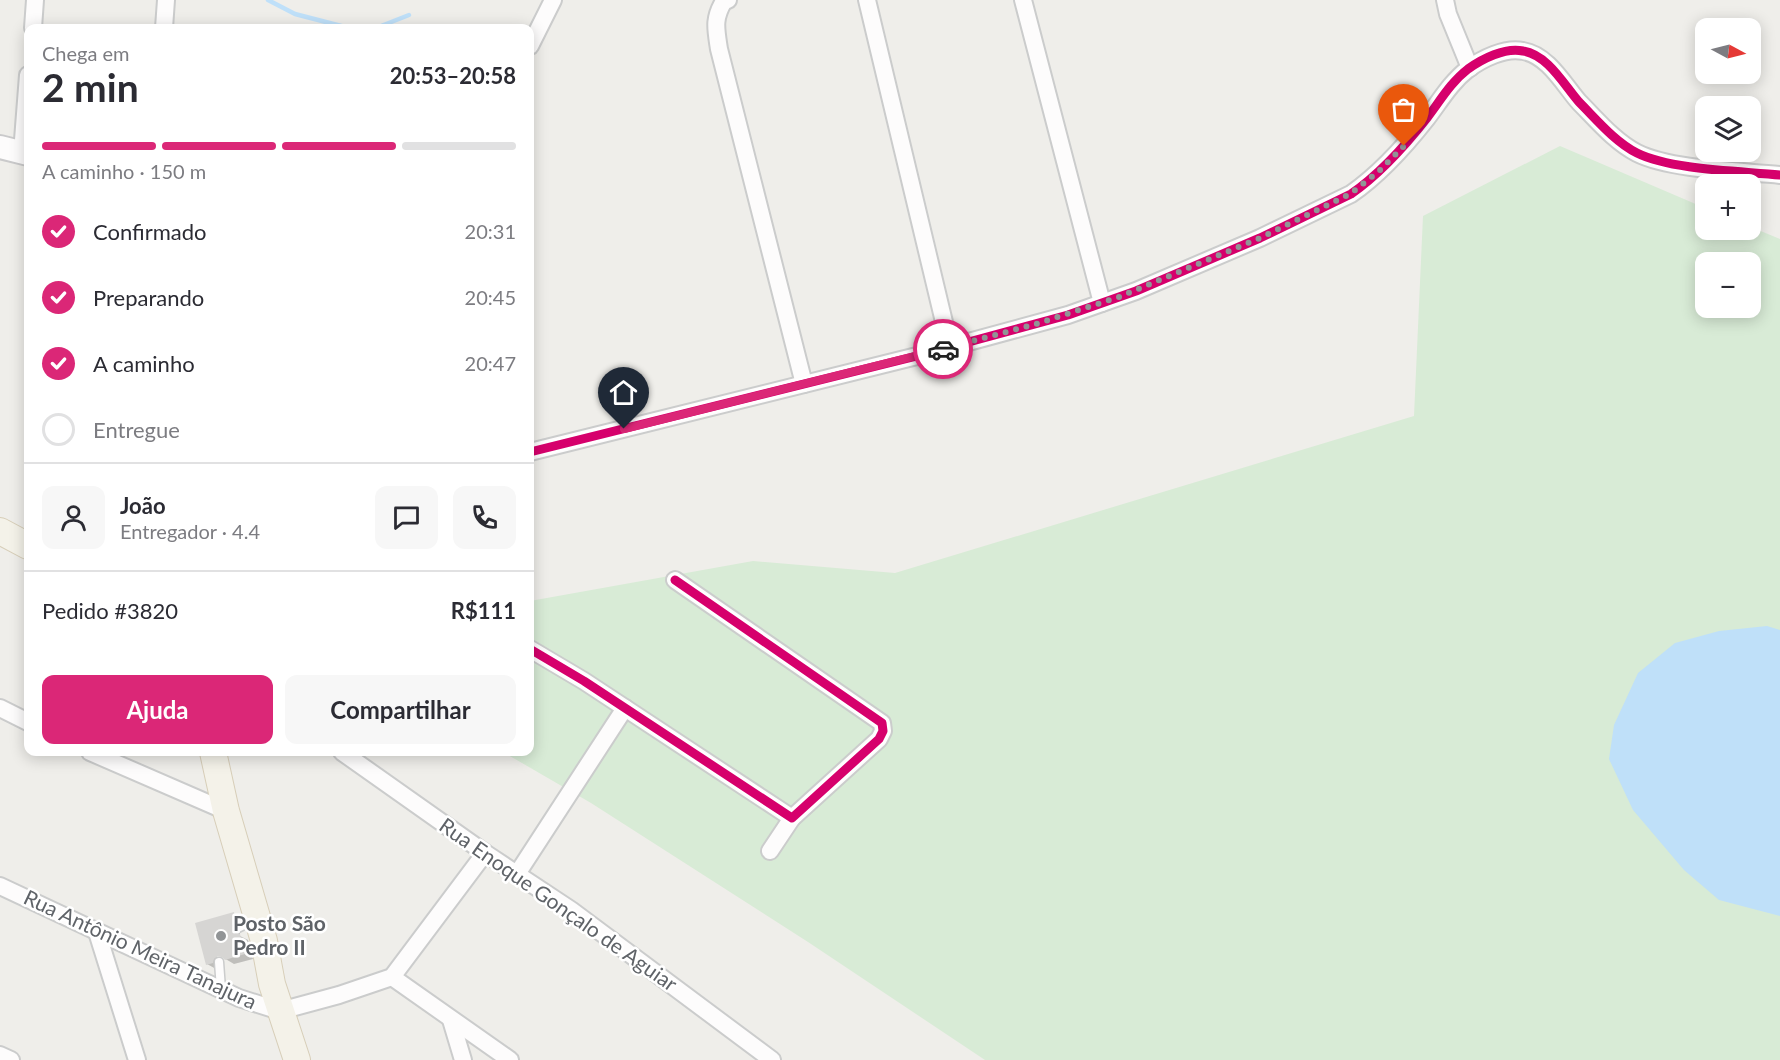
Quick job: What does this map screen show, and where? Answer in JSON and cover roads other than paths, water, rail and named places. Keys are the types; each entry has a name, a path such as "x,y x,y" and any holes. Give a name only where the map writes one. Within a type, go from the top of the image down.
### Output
{"main road":[{"path":"0,531 24,544"},
{"path":"214,756 248,923 297,1060"}],"street":[{"path":"33,24 35,0"},
{"path":"164,24 165,0"},
{"path":"534,38 552,0"},
{"path":"728,0 724,1 717,13 719,49 804,384"},
{"path":"867,0 950,347"},
{"path":"1023,0 1102,303"},
{"path":"1445,0 1470,68"},
{"path":"534,451 1030,326 1136,291 1334,204 1364,185 1393,159 1451,87 1470,68 1509,50 1524,51 1537,56 1604,126 1623,144 1638,153 1680,165 1780,175"},
{"path":"17,151 24,103"},
{"path":"675,579 882,723 883,731 879,739 792,818 770,851"},
{"path":"534,652 584,681 792,818"},
{"path":"0,708 24,720"},
{"path":"517,874 625,708"},
{"path":"99,756 226,811"},
{"name":"Rua Enoque Gonçalo de Aguiar","path":"348,756 485,853 571,910 772,1060"},
{"path":"280,1011 330,998 392,977 485,853"},
{"name":"Rua Antônio Meira Tanajura","path":"0,886 220,990 255,1005 280,1011"},
{"path":"97,932 136,1060"},
{"path":"392,977 510,1060"},
{"path":"451,1020 463,1060"},
{"path":"0,1055 11,1060"}],"lane":[{"path":"219,962 220,990"}],"water":[{"path":"1767,626 1780,630 1780,916 1719,900 1684,870 1633,810 1609,759 1614,725 1638,673 1675,643 1719,631"}],"waterway":[{"path":"268,0 295,14 334,24"},
{"path":"386,24 409,15"}],"place":[{"name":"Posto São Pedro II","path":"221,936"}]}
